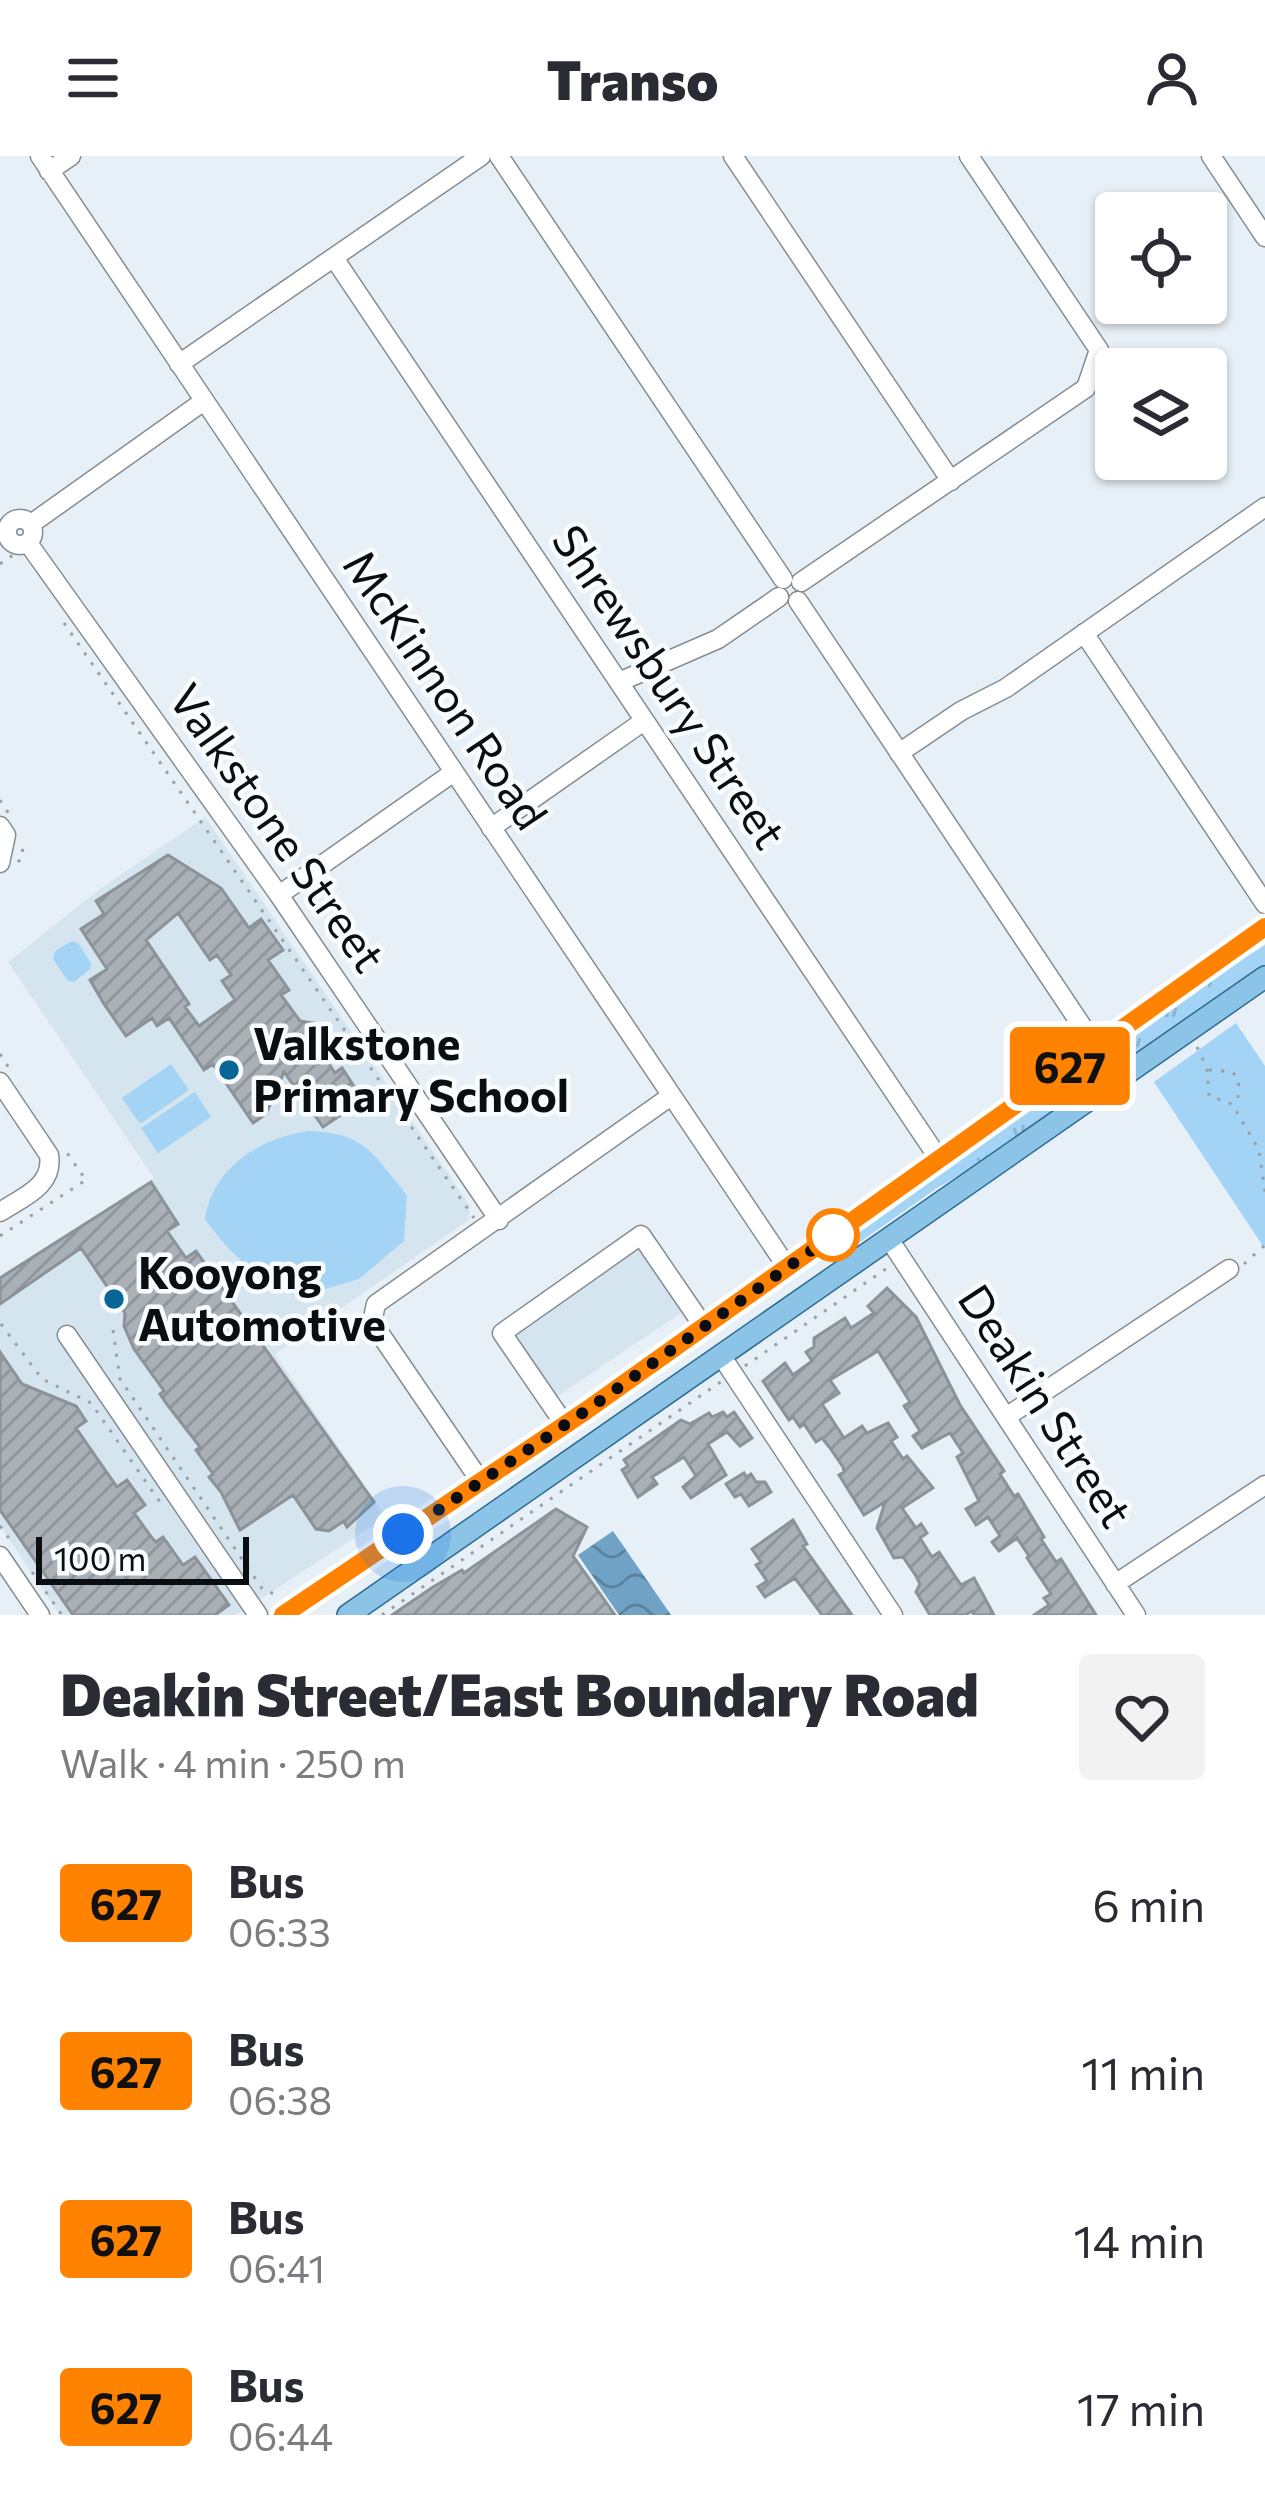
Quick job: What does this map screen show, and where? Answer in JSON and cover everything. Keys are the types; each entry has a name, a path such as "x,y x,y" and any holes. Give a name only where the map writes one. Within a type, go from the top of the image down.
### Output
{"main road":[{"path":"281,1605 565,1425 1265,927"},
{"path":"347,1615 1265,977"},
{"path":"835,1233 861,1258"},
{"path":"787,1267 810,1272 861,1258"}],"street":[{"path":"45,163 71,156"},
{"path":"179,364 481,156"},
{"path":"499,156 1096,1047"},
{"path":"733,156 951,481"},
{"path":"619,682 718,639 1086,388 1099,350 968,156"},
{"path":"1238,156 1215,162 1265,237"},
{"name":"McKinnon Road","path":"45,163 787,1267"},
{"name":"Shrewsbury Street","path":"334,258 939,1159"},
{"path":"16,538 204,401"},
{"name":"Valkstone Street","path":"0,503 16,538 279,895 499,1220"},
{"path":"899,753 961,711 1006,688 1262,515"},
{"path":"1084,633 1265,904"},
{"path":"491,828 644,721"},
{"path":"279,895 454,772"},
{"path":"0,826 7,836 0,863"},
{"path":"0,1082 49,1155 51,1170 43,1184 0,1212"},
{"path":"481,1482 372,1322 376,1304 671,1096"},
{"path":"565,1425 502,1333 641,1235 704,1327"},
{"name":"Deakin Street","path":"889,1239 1136,1615"},
{"path":"1006,1417 1228,1268"},
{"path":"67,1335 258,1615"},
{"path":"722,1357 893,1615"},
{"path":"1115,1584 1265,1485"},
{"path":"0,1556 40,1615"}],"path":[{"path":"0,564 16,538"},
{"path":"55,611 475,1220"},
{"path":"1185,1031 1207,1069 1209,1096 1232,1103 1258,1150 1265,1192"},
{"path":"1207,1069 1234,1073 1240,1087 1237,1109"},
{"path":"1228,1268 1244,1264 1265,1246"},
{"path":"1,1324 42,1378 91,1402 171,1518"},
{"path":"112,1330 120,1379 263,1590 281,1605"}],"shaded area":[{"path":"205,817 470,1206 469,1220 275,1354 386,1517 236,1615 60,1615 0,1526 0,1276 154,1178 8,962 100,889"},
{"path":"643,1226 693,1305 543,1406 494,1331"}],"green space":[{"path":"72,941 91,963 74,982 68,981 53,959 55,951"},
{"path":"1265,945 1265,966 1005,1149 937,1188 857,1244 849,1244 848,1234 1162,1010"},
{"path":"1236,1023 1265,1066 1265,1249 1154,1082"},
{"path":"171,1064 189,1090 140,1124 122,1098"},
{"path":"195,1092 211,1117 158,1153 141,1128"},
{"path":"309,1131 356,1141 385,1168 407,1195 404,1241 359,1279 298,1297 246,1265 205,1219 218,1185 241,1158 273,1141"}],"water":[{"path":"613,1531 671,1615 619,1615 578,1555"}],"building":[{"path":"168,855 221,888 249,928 261,919 283,950 268,960 289,990 281,995 300,1021 313,1023 311,1037 335,1073 342,1068 363,1100 323,1127 284,1072 266,1114 253,1123 213,1064 204,1070 169,1018 157,1026 152,1018 126,1036 90,980 107,969 81,929 104,914 96,901","holes":["178,913 210,960 217,955 231,975 222,981 235,1000 199,1026 146,940"]},
{"path":"151,1182 178,1224 167,1231 186,1258 196,1251 374,1502 347,1527 344,1521 329,1531 316,1529 293,1495 240,1530 209,1477 213,1474 196,1450 200,1447 166,1403 160,1394 164,1391 134,1349 124,1326 125,1313 81,1248 0,1304 0,1278"},
{"path":"887,1288 916,1317 960,1405 1004,1471 1000,1474 1014,1496 1018,1494 1041,1539 1056,1562 1061,1559 1096,1615 1034,1615 1049,1605 1044,1598 1051,1594 1029,1556 1017,1538 999,1551 992,1542 1000,1536 988,1517 976,1525 966,1509 979,1501 957,1457 963,1453 950,1433 922,1448 913,1436 920,1431 904,1406 910,1402 878,1351 830,1380 839,1393 822,1404 844,1438 862,1426 867,1433 888,1423 897,1437 891,1441 903,1459 907,1456 933,1488 902,1508 916,1528 921,1524 927,1533 920,1538 932,1557 939,1552 961,1585 974,1578 994,1615 972,1611 930,1615 916,1592 920,1584 916,1576 903,1557 894,1558 877,1528 885,1502 864,1515 839,1475 843,1467 830,1448 822,1438 816,1442 804,1424 800,1427 793,1417 789,1420 763,1381 785,1363 793,1375 812,1361 806,1352 814,1347 814,1338 845,1318 851,1328 874,1313 868,1306"},
{"path":"0,1352 22,1384 76,1406 86,1421 76,1428 117,1487 127,1480 145,1505 134,1513 152,1538 156,1542 163,1537 183,1565 195,1557 229,1605 215,1615 73,1615 0,1510"},
{"path":"723,1412 727,1417 734,1412 752,1438 740,1446 727,1432 708,1444 726,1475 691,1498 683,1487 696,1476 684,1457 652,1477 657,1484 638,1497 622,1470 628,1466 624,1460 681,1420 690,1424 709,1413 712,1417"},
{"path":"744,1473 765,1482 771,1492 749,1506 726,1484"},
{"path":"556,1509 587,1527 573,1556 615,1615 392,1615 464,1573"},
{"path":"793,1520 807,1544 803,1546 852,1615 822,1615 795,1578 765,1597 758,1587 767,1581 752,1549"}],"bus line":[{"name":"627","path":"283,1615 587,1410 1265,927"}],"place":[{"name":"Valkstone Primary School","path":"229,1070"},
{"name":"Kooyong Automotive","path":"114,1299"}],"route":[{"path":"403,1534 833,1235"}]}
